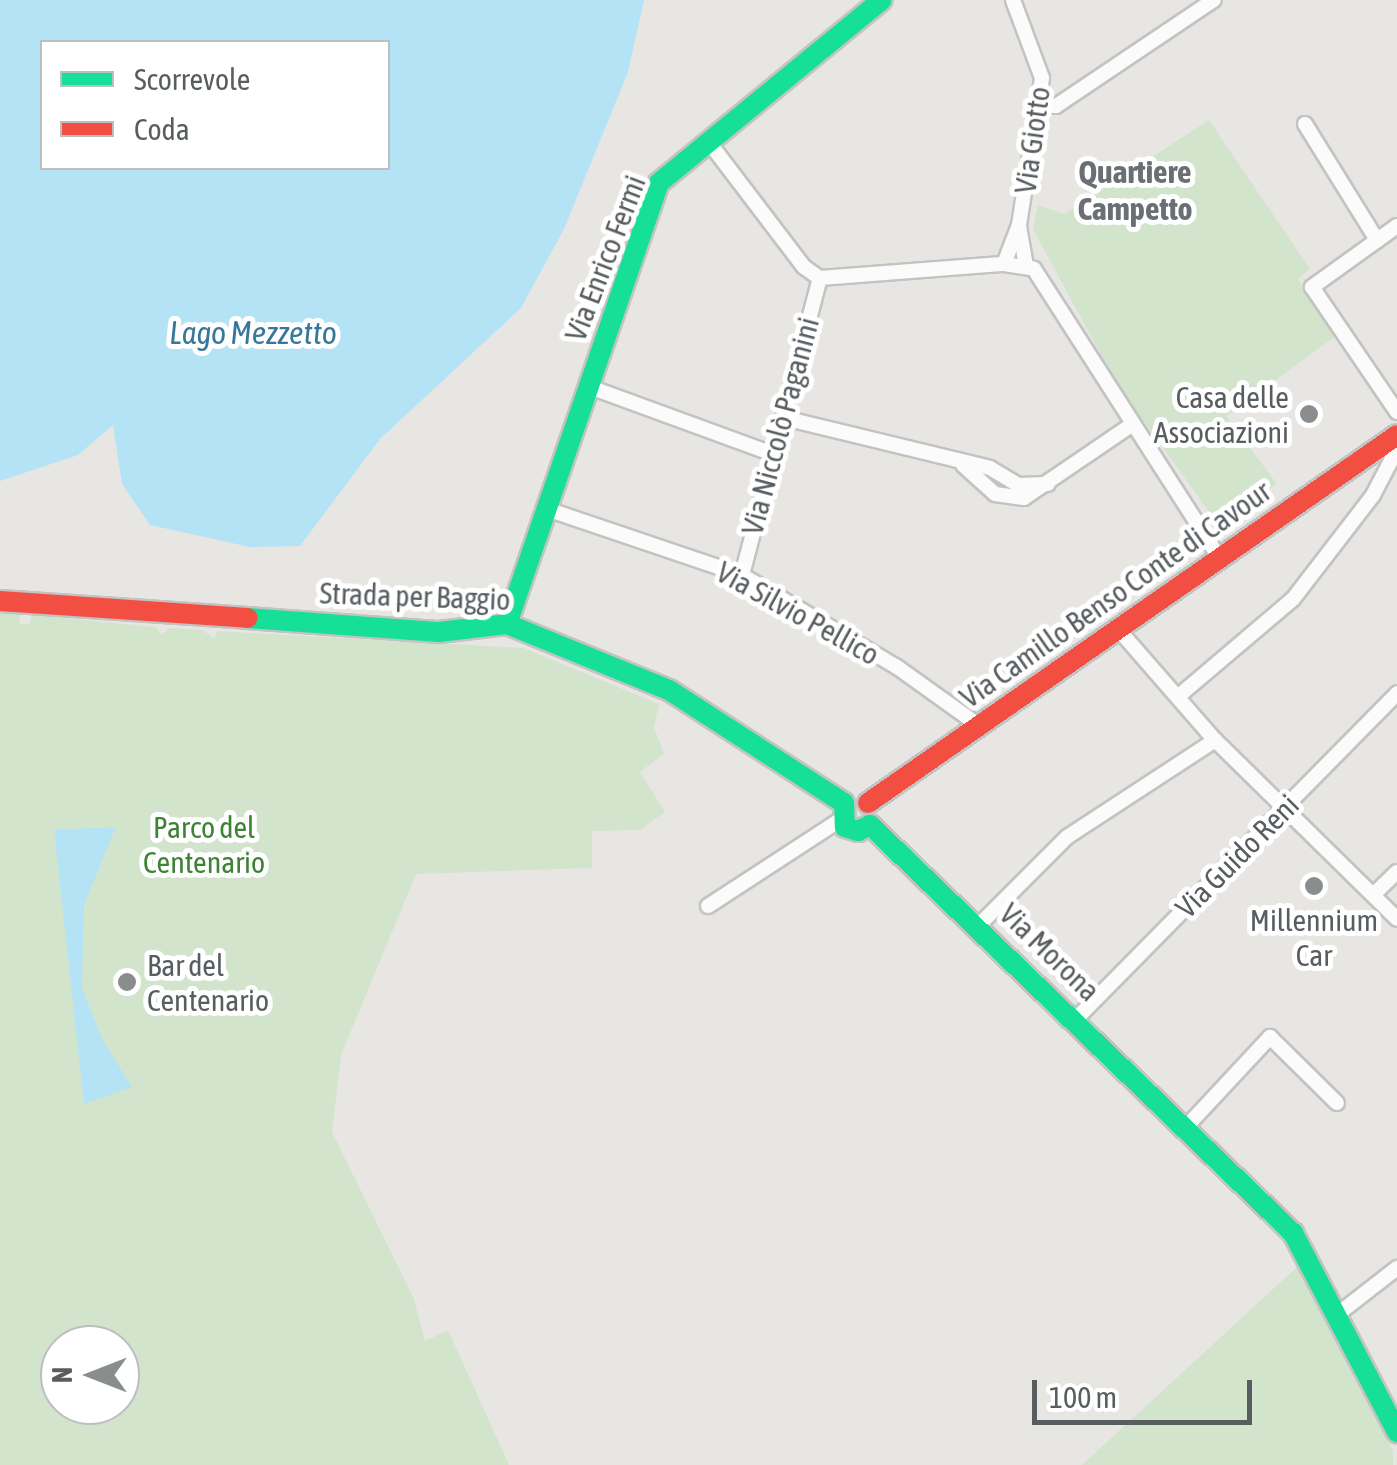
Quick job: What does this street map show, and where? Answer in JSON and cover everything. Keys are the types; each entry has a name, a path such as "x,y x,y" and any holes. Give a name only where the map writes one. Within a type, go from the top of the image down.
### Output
{"street":[{"name":"Via Enrico Fermi","path":"508,624 660,183 882,0"},
{"name":"Via Giotto","path":"1004,264 1019,226 1042,68 1014,0"},
{"path":"1038,106 1056,106 1214,0"},
{"path":"1305,124 1378,240"},
{"path":"708,141 804,267 820,278 1004,264 1026,266 1042,277 1219,557"},
{"name":"Via Giotto","path":"1019,226 1026,266"},
{"path":"1397,226 1312,287 1397,412"},
{"name":"Via Niccolò Paganini","path":"742,575 820,278"},
{"path":"588,386 773,454"},
{"path":"784,418 963,465 1002,498 1024,498 1132,424"},
{"name":"Via Camillo Benso Conte di Cavour","path":"868,803 1397,435"},
{"path":"1181,694 1294,599 1373,496 1397,449"},
{"name":"Via Silvio Pellico","path":"547,509 742,575 897,667 978,725"},
{"name":"Strada per Baggio","path":"0,601 439,632 508,624 669,690 842,812"},
{"path":"1118,630 1181,694 1215,740 1397,919"},
{"name":"Via Guido Reni","path":"1076,1019 1397,693"},
{"path":"980,925 1067,837 1215,740"},
{"path":"708,906 842,812 856,798 868,803 870,825 854,831 842,812"},
{"name":"Via Morona","path":"870,825 980,925 1292,1233 1397,1432"},
{"path":"1373,896 1397,872"},
{"path":"1187,1126 1270,1037 1337,1103"},
{"path":"1338,1314 1397,1268"}],"green space":[{"path":"1209,120 1310,269 1298,279 1336,336 1226,416 1277,484 1218,524 1116,383 1033,229 1038,205 1064,214"},
{"name":"Parco del Centenario","path":"0,613 19,613 20,624 29,624 32,615 156,627 162,635 169,628 203,630 214,639 217,631 524,648 659,704 654,727 664,754 640,772 665,812 640,830 592,831 592,868 416,874 341,1055 332,1132 414,1299 425,1341 448,1330 509,1465 0,1465"},
{"path":"1297,1267 1393,1451 1393,1465 1082,1465"}],"water":[{"name":"Lago Mezzetto","path":"0,0 644,0 628,72 564,229 521,308 380,439 300,546 250,547 150,525 122,484 113,425 78,455 0,481"},
{"path":"116,827 84,904 82,988 103,1041 132,1087 84,1104 54,830"}],"traffic: fast":[{"path":"507,624 659,183 882,0"},
{"path":"247,618 439,632 507,624 669,690 844,803"},
{"path":"844,803 845,827 858,831 870,825"},
{"path":"870,825 1293,1233 1397,1432"}],"traffic: jam":[{"path":"868,803 1397,435"},
{"path":"0,601 247,618"}],"place":[{"name":"Casa delle Associazioni","path":"1309,414"},
{"name":"Millennium Car","path":"1314,886"},
{"name":"Bar del Centenario","path":"127,982"}],"district":[{"name":"Quartiere Campetto","path":"1135,192"}]}
